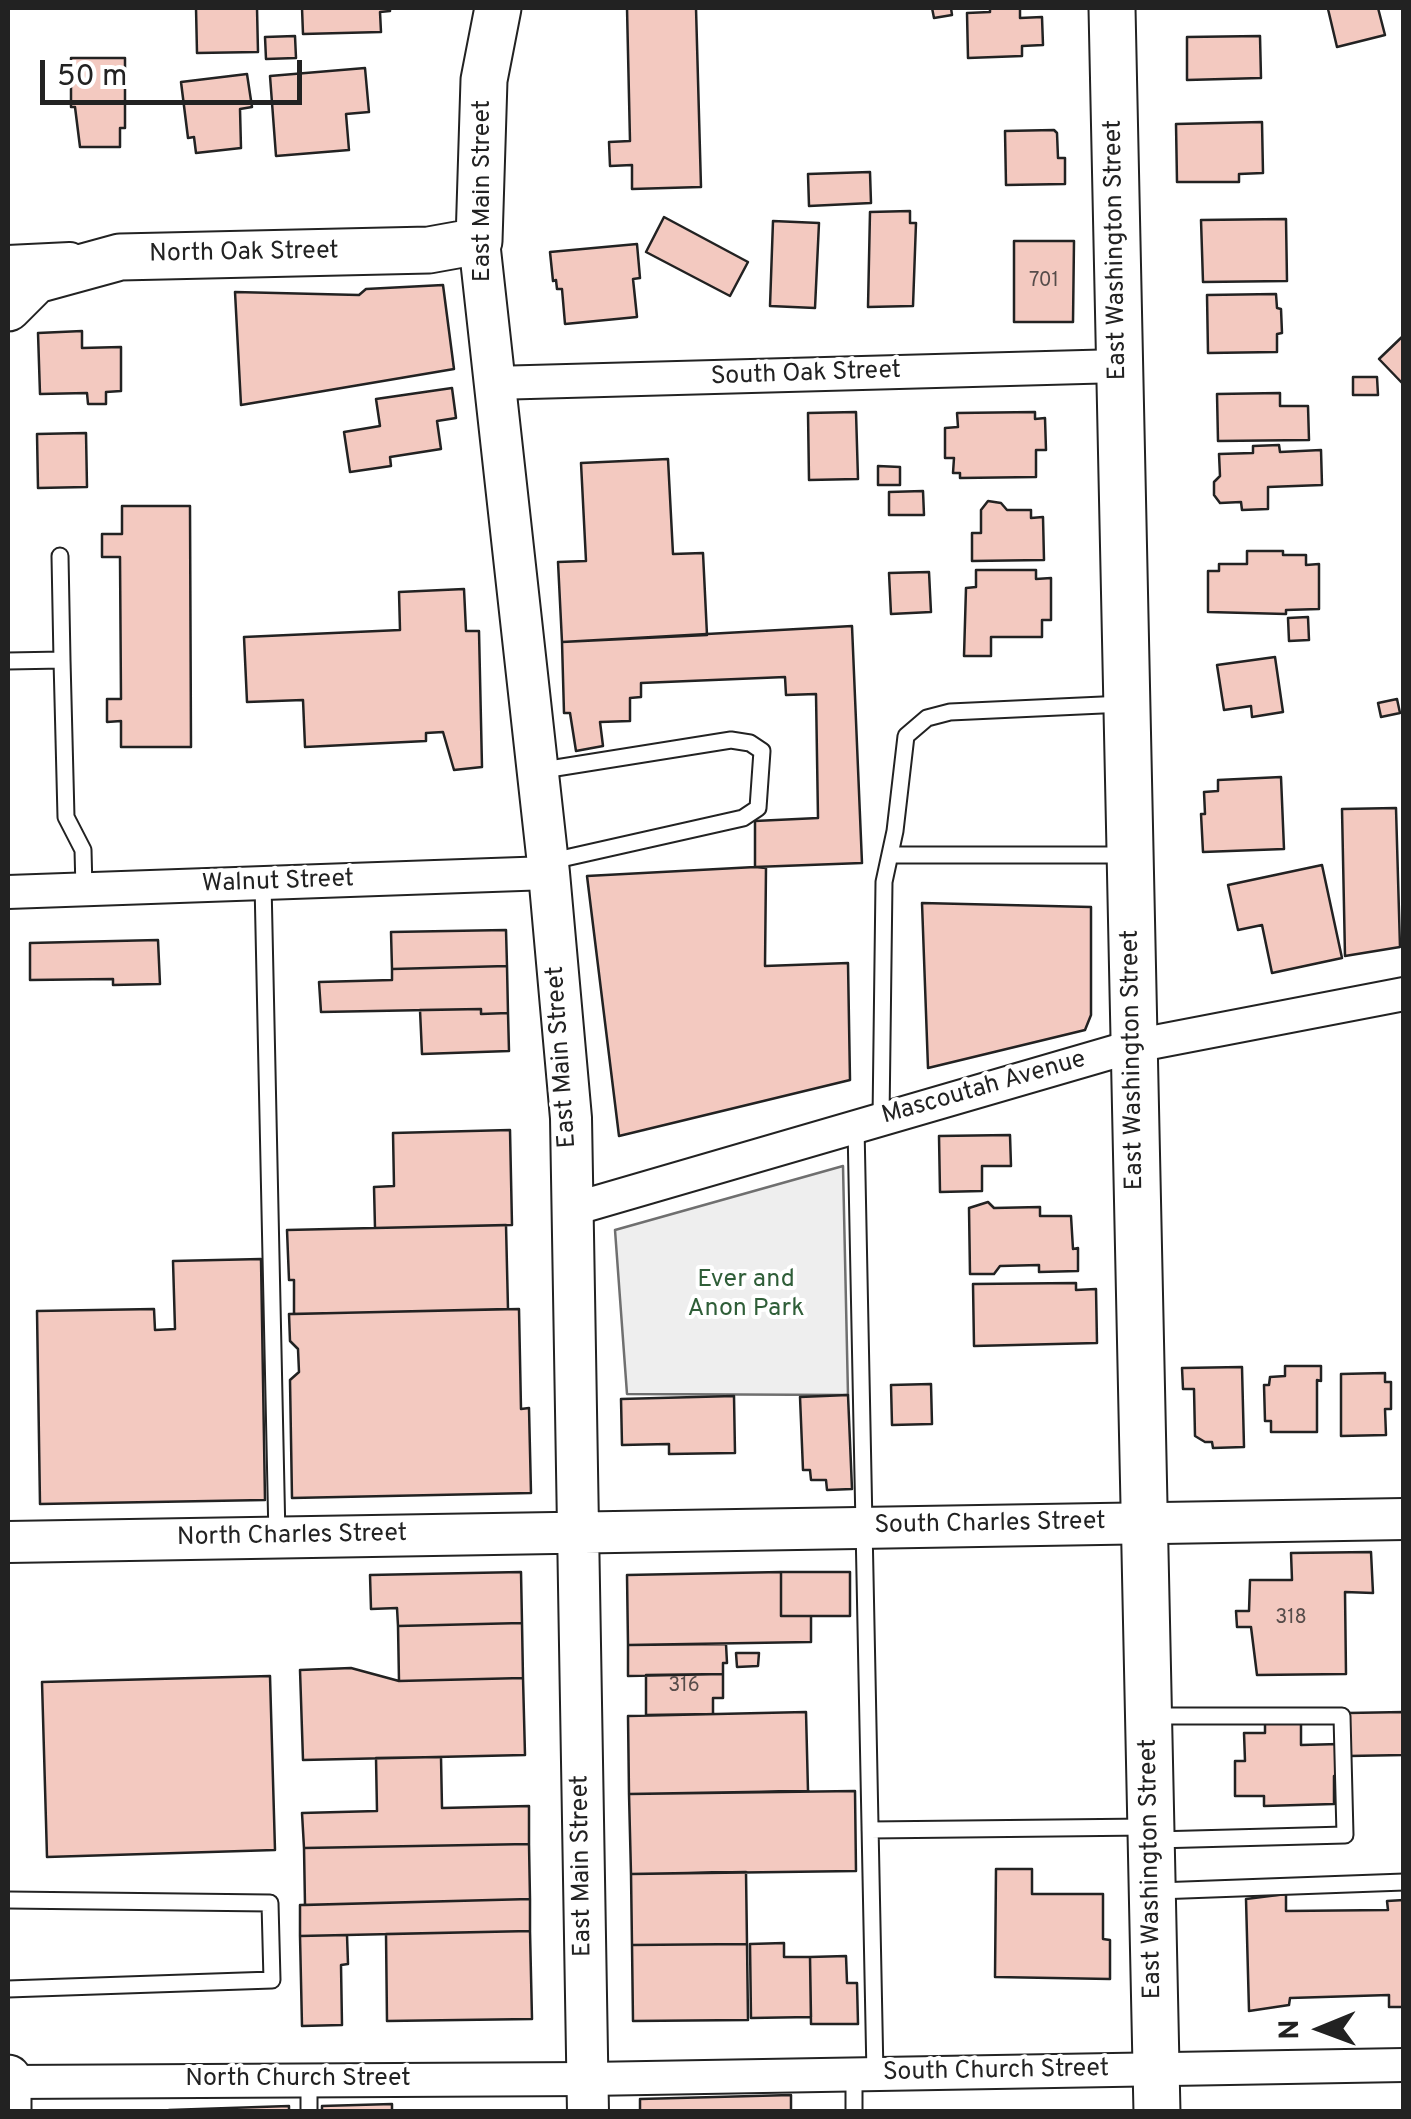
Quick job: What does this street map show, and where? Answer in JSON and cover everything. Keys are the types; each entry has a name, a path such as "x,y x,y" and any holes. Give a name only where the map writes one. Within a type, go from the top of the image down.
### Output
{"main road":[{"name":"East Main Street","path":"479,241 484,80 498,8"},
{"name":"East Washington Street","path":"1112,8 1157,2090"},
{"name":"North Oak Street","path":"120,257 429,250 479,241"},
{"path":"8,308 36,280 120,257"},
{"path":"8,2080 8,2112"}],"street":[{"name":"East Main Street","path":"479,241 548,868 571,1118 588,2095"},
{"name":"North Oak Street","path":"8,262 120,257"},
{"name":"South Oak Street","path":"493,383 1120,366"},
{"name":"Walnut Street","path":"8,892 548,868"},
{"name":"Mascoutah Avenue","path":"570,1210 1134,1046 1404,994"},
{"name":"South Charles Street","path":"576,1532 1404,1519"},
{"name":"North Charles Street","path":"8,1542 576,1532"},
{"name":"South Church Street","path":"588,2095 864,2074 1157,2090 1404,2064"},
{"name":"North Church Street","path":"8,2080 309,2096 588,2095"}],"lane":[{"path":"60,556 66,817 82,850 84,889"},
{"path":"8,661 62,660"},
{"path":"854,2112 864,2074 870,1830 866,1527 869,1123 884,882 906,736 927,718 950,712 1127,704"},
{"path":"537,770 731,740 750,742 762,750 758,808 743,818 548,868"},
{"path":"890,855 1130,855"},
{"path":"263,883 277,1538"},
{"path":"870,1830 1345,1835 1342,1716 1148,1716"},
{"path":"1153,1892 1404,1882"},
{"path":"8,1900 270,1903 272,1980 8,1989"}],"green space":[{"name":"Ever and Anon Park","path":"843,1166 848,1395 627,1394 615,1230"}],"building":[{"path":"196,8 257,8 258,52 197,53"},
{"path":"302,8 390,11 380,12 381,32 303,34"},
{"path":"627,8 696,8 701,187 632,189 632,165 610,166 609,142 630,141"},
{"path":"932,8 951,8 952,15 934,18"},
{"path":"990,8 1020,8 1020,18 1042,17 1043,45 1022,46 1022,56 968,58 967,13 990,12"},
{"path":"1378,8 1385,35 1337,47 1328,9"},
{"path":"295,36 296,58 266,59 265,37"},
{"path":"1260,36 1261,78 1187,80 1187,37"},
{"path":"71,58 125,58 125,128 120,128 120,147 80,147 75,107 71,107"},
{"path":"365,68 369,112 346,114 349,150 276,156 270,76"},
{"path":"247,74 252,107 240,109 241,148 196,153 194,137 188,138 181,82"},
{"path":"1262,122 1263,173 1239,174 1239,182 1177,182 1176,124"},
{"path":"1054,130 1058,158 1065,158 1065,184 1006,185 1005,131"},
{"path":"870,172 871,203 809,206 808,174"},
{"path":"910,211 910,223 916,223 913,306 868,307 870,212"},
{"path":"664,217 748,262 730,296 646,252"},
{"path":"1286,219 1287,281 1203,282 1201,220"},
{"path":"773,221 819,223 815,308 770,306"},
{"path":"1014,241 1074,241 1073,322 1014,322"},
{"path":"637,244 640,278 633,279 637,317 565,324 562,289 557,289 556,280 553,281 550,252"},
{"path":"443,285 454,369 241,405 235,292 359,295 366,289"},
{"path":"1276,294 1282,333 1277,334 1277,352 1208,353 1207,295"},
{"path":"82,331 82,348 121,347 121,391 106,392 106,404 88,404 87,393 40,394 38,333"},
{"path":"1404,335 1404,385 1379,359"},
{"path":"1353,377 1377,377 1378,395 1353,395"},
{"path":"452,388 456,418 437,421 441,449 390,457 391,466 350,472 344,432 380,426 376,399"},
{"path":"1280,393 1280,406 1308,406 1309,440 1218,441 1217,394"},
{"path":"856,412 858,479 809,480 808,413"},
{"path":"1035,412 1035,419 1045,418 1046,450 1036,450 1036,477 960,478 960,473 953,473 954,458 945,458 945,428 958,427 957,413"},
{"path":"86,433 87,487 38,488 37,434"},
{"path":"1279,445 1280,452 1321,450 1322,485 1268,487 1268,509 1242,510 1241,502 1220,503 1214,495 1214,482 1220,476 1219,454 1253,453 1253,446"},
{"path":"668,459 673,554 703,553 707,635 562,642 558,562 586,561 581,463"},
{"path":"878,466 900,467 900,485 878,485"},
{"path":"923,491 924,515 889,515 889,492"},
{"path":"988,501 1001,503 1007,510 1031,510 1031,518 1043,517 1044,560 972,561 972,533 981,533 981,510"},
{"path":"122,506 190,506 191,747 121,747 121,721 107,722 107,699 121,699 120,557 102,557 102,534 122,534"},
{"path":"1247,551 1306,555 1306,565 1319,564 1319,609 1286,610 1286,614 1208,612 1208,571 1219,571 1219,564 1247,564"},
{"path":"976,570 1036,570 1036,579 1051,578 1051,620 1042,620 1042,637 991,637 991,656 964,656 966,588 976,587"},
{"path":"929,572 931,612 891,614 889,573"},
{"path":"464,589 466,631 479,631 482,767 454,770 443,732 426,733 426,741 305,747 303,700 247,702 244,637 400,630 399,592"},
{"path":"1308,617 1309,640 1289,641 1288,618"},
{"path":"852,626 862,863 755,867 755,821 818,818 816,694 786,695 785,677 641,683 641,697 630,698 630,721 600,722 603,746 576,751 570,713 564,713 562,642"},
{"path":"1275,657 1283,712 1252,717 1251,706 1224,710 1217,665"},
{"path":"1397,699 1400,713 1381,717 1378,703"},
{"path":"1281,777 1284,849 1203,852 1204,792 1218,791 1218,780"},
{"path":"1396,808 1400,947 1345,956 1342,809"},
{"path":"1322,865 1342,958 1272,973 1262,925 1238,930 1228,885"},
{"path":"766,868 765,966 848,963 850,1080 619,1136 587,876"},
{"path":"922,903 1091,907 1091,1015 1085,1030 928,1068"},
{"path":"506,930 507,966 392,969 391,932"},
{"path":"158,940 160,984 113,985 113,979 30,980 30,943"},
{"path":"507,966 508,1013 481,1014 481,1009 321,1012 319,982 392,980 392,969"},
{"path":"481,1009 481,1014 508,1013 509,1051 422,1054 420,1010"},
{"path":"510,1130 512,1225 375,1228 374,1187 394,1186 393,1133"},
{"path":"1010,1135 1011,1166 982,1166 982,1191 940,1192 939,1136"},
{"path":"988,1202 994,1208 1040,1207 1040,1216 1071,1216 1078,1271 1039,1272 1039,1265 1000,1266 994,1274 970,1274 969,1208"},
{"path":"506,1225 508,1309 294,1314 287,1230"},
{"path":"261,1259 265,1500 40,1504 37,1311 154,1309 155,1330 175,1329 173,1261"},
{"path":"1076,1283 1076,1290 1096,1289 1097,1343 974,1346 973,1284"},
{"path":"519,1309 521,1409 529,1408 531,1493 292,1498 290,1380 299,1372 298,1349 290,1341 289,1314"},
{"path":"1285,1366 1321,1366 1321,1381 1317,1380 1317,1432 1271,1432 1271,1421 1265,1421 1264,1385 1269,1385 1270,1377 1285,1376"},
{"path":"1242,1367 1244,1447 1213,1448 1212,1442 1195,1436 1194,1389 1183,1389 1182,1368"},
{"path":"1385,1373 1385,1382 1391,1382 1391,1409 1385,1409 1386,1435 1341,1436 1341,1374"},
{"path":"931,1384 932,1424 892,1425 891,1385"},
{"path":"848,1395 852,1489 827,1490 826,1480 811,1480 810,1470 803,1470 800,1397"},
{"path":"734,1396 735,1453 669,1454 669,1444 622,1445 621,1399"},
{"path":"1371,1552 1373,1593 1345,1592 1346,1674 1257,1675 1251,1627 1237,1627 1236,1611 1249,1611 1250,1580 1292,1580 1291,1553"},
{"path":"521,1572 522,1623 398,1626 397,1608 371,1609 370,1575"},
{"path":"781,1572 781,1616 811,1616 811,1642 628,1645 627,1575"},
{"path":"781,1572 850,1572 850,1616 781,1616"},
{"path":"522,1623 523,1678 399,1681 398,1626"},
{"path":"726,1644 723,1674 628,1676 628,1645"},
{"path":"736,1653 759,1653 758,1666 737,1667"},
{"path":"351,1668 399,1681 523,1678 525,1755 303,1760 300,1670"},
{"path":"723,1674 723,1698 713,1698 713,1714 646,1715 646,1675"},
{"path":"270,1676 275,1850 47,1857 42,1682"},
{"path":"806,1712 808,1791 629,1794 628,1716"},
{"path":"1404,1712 1404,1755 1349,1756 1348,1713"},
{"path":"1265,1722 1301,1722 1301,1745 1339,1744 1334,1804 1264,1806 1264,1796 1235,1796 1235,1761 1245,1761 1244,1733 1265,1733"},
{"path":"441,1757 442,1808 529,1806 529,1844 304,1848 302,1813 377,1811 376,1758"},
{"path":"855,1791 856,1871 631,1874 629,1794"},
{"path":"529,1844 530,1899 305,1905 304,1848"},
{"path":"996,1869 1032,1869 1032,1894 1103,1894 1103,1939 1110,1940 1110,1979 995,1977"},
{"path":"746,1872 747,1944 632,1945 631,1874"},
{"path":"1286,1894 1286,1911 1388,1910 1387,1901 1404,1900 1404,2007 1389,2007 1389,1995 1290,1998 1289,2005 1249,2011 1246,1899"},
{"path":"530,1899 530,1931 300,1936 300,1905"},
{"path":"530,1931 532,2019 387,2021 386,1934"},
{"path":"347,1935 348,1964 341,1965 342,2025 302,2026 300,1936"},
{"path":"784,1943 784,1957 810,1957 811,2017 751,2018 750,1944"},
{"path":"747,1944 748,2020 633,2021 632,1945"},
{"path":"846,1956 847,1983 857,1983 858,2024 811,2024 810,1957"},
{"path":"791,2095 791,2112 640,2112 640,2099"},
{"path":"392,2104 392,2112 322,2112 322,2106"},
{"path":"289,2106 289,2112 169,2112 169,2110"}]}
